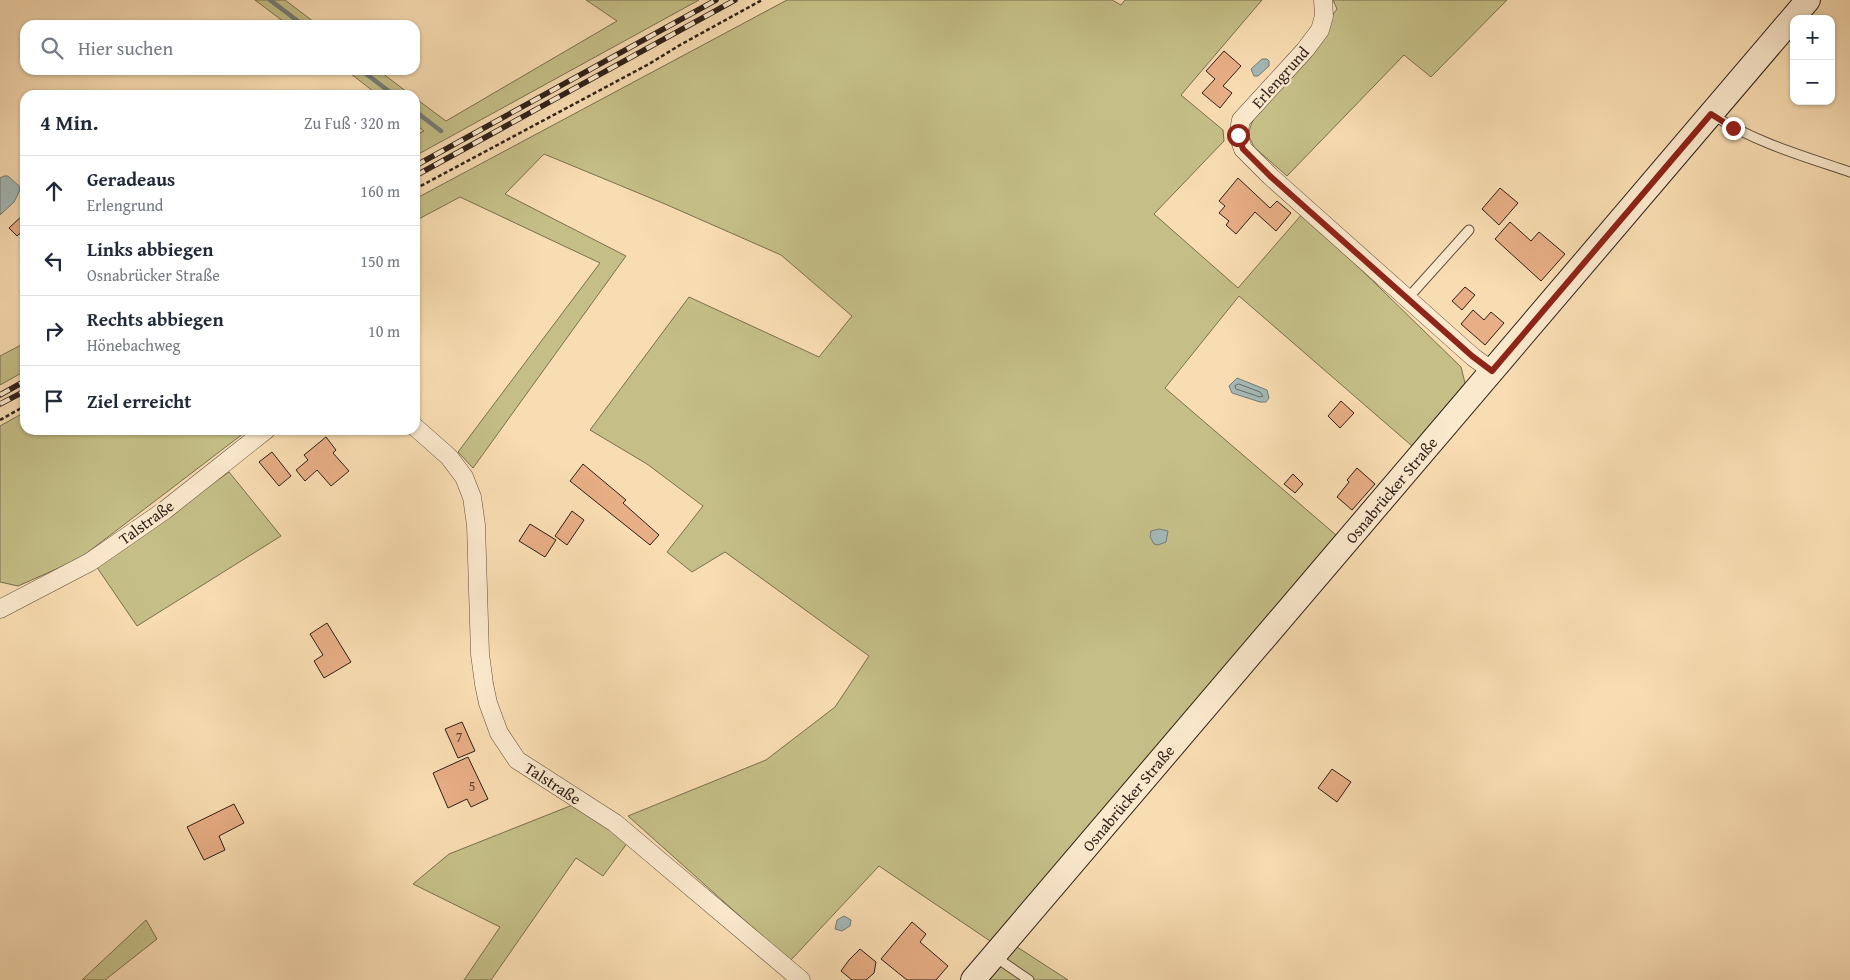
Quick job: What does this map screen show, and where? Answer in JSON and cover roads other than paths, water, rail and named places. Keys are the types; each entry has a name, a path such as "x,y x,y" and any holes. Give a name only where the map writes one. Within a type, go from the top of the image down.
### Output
{"main road":[{"name":"Osnabrücker Straße","path":"973,980 1808,0"}],"street":[{"name":"Erlengrund","path":"1323,0 1324,16 1320,30 1305,50 1241,120 1238,135 1243,149 1270,176 1472,356 1492,371"},
{"name":"Talstraße","path":"420,431 450,457 464,476 472,497 476,525 479,630 483,676 488,703 499,733 518,760 615,822 801,980"},
{"name":"Talstraße","path":"0,609 90,562 165,510 260,435"},
{"path":"0,593 18,600"}],"lane":[{"path":"1711,114 1733,128 1758,140 1850,172"},
{"path":"1408,298 1469,230"},
{"path":"994,955 1029,980"}],"water":[{"path":"1262,59 1269,61 1269,66 1258,76 1254,76 1251,69"},
{"path":"8,176 19,186 20,190 14,202 0,215 0,178"},
{"path":"1237,378 1267,390 1269,398 1266,402 1260,402 1232,393 1229,386"},
{"path":"1159,529 1168,531 1166,542 1158,545 1154,544 1150,537 1151,531"},
{"path":"844,916 851,920 850,926 842,931 835,929 837,920"}],"waterway":[{"path":"270,0 296,20"},
{"path":"368,75 387,90"},
{"path":"420,115 441,131"}],"railway":[{"path":"420,163 716,0"},
{"path":"420,173 735,0"},
{"path":"0,395 20,384"},
{"path":"0,404 20,394"}]}
